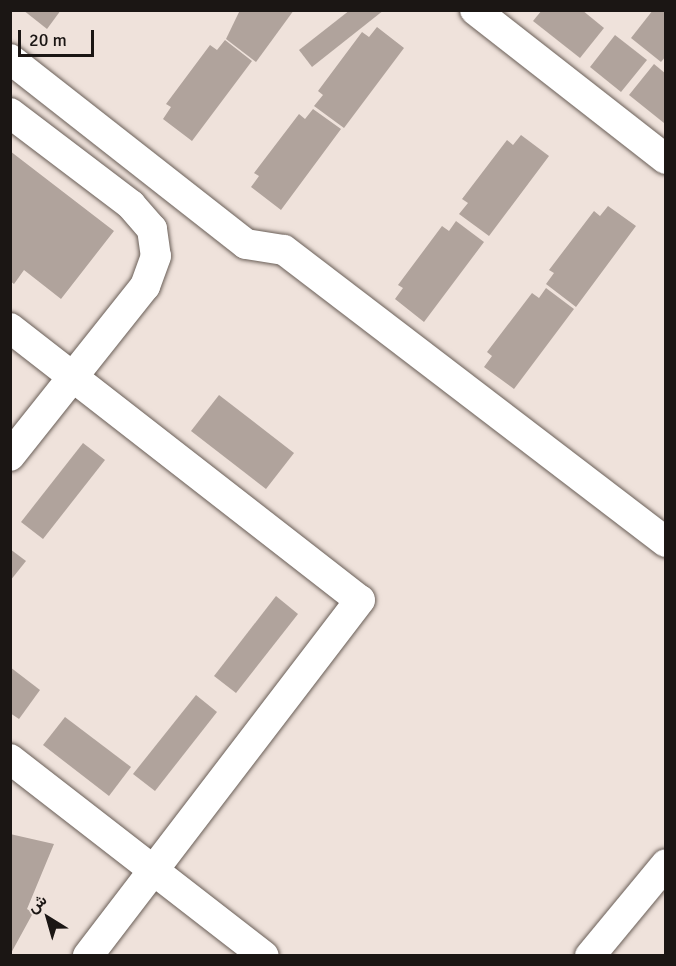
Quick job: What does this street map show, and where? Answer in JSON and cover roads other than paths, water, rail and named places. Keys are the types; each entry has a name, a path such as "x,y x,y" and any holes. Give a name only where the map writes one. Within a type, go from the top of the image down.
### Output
{"street":[{"path":"491,15 666,159"},
{"path":"10,59 246,244 284,250 666,542"},
{"path":"10,113 131,205 152,229 156,255 145,286 10,456"},
{"path":"10,328 360,600 88,956"},
{"path":"10,759 264,956"},
{"path":"590,956 666,864"}]}
